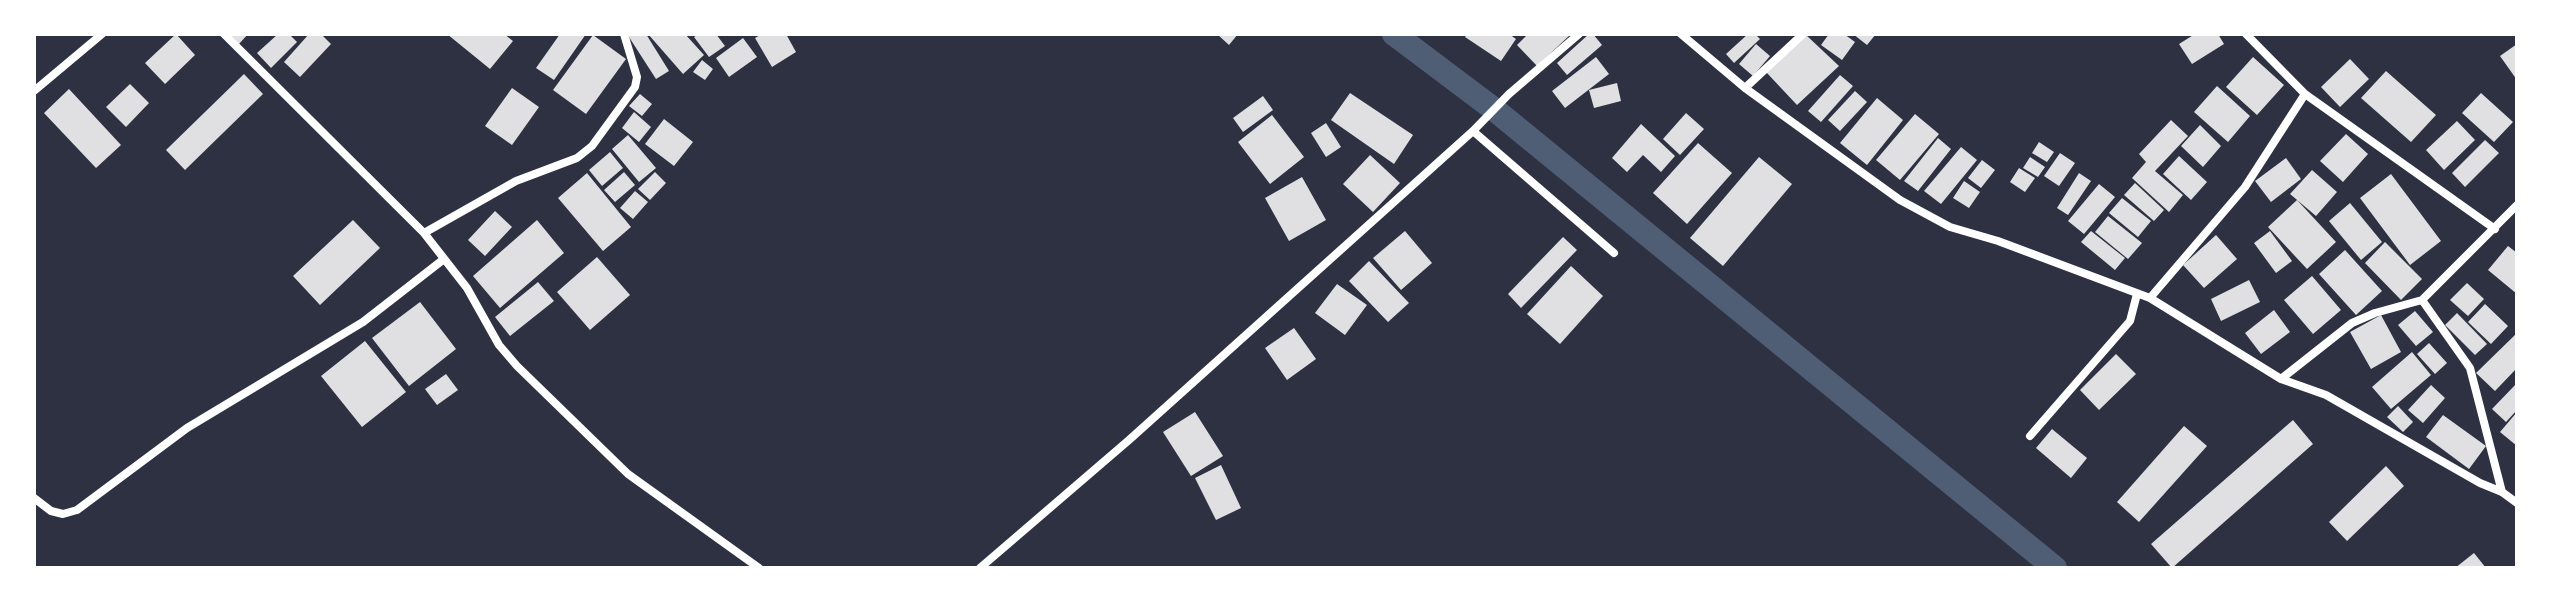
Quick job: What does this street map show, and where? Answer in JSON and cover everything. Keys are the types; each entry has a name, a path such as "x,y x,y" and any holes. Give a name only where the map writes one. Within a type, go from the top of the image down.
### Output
{"street":[{"path":"34,91 102,34"},
{"path":"224,34 424,233 478,305 499,345 517,366 628,474 759,568"},
{"path":"424,233 516,181 577,158 592,146 635,87 637,77 624,34"},
{"path":"980,568 1129,440 1579,34"},
{"path":"1681,34 1745,88 1900,200 1950,227 1998,241 2150,298 2281,379 2326,395 2517,503"},
{"path":"1745,88 1803,34"},
{"path":"2246,34 2305,94 2495,229"},
{"path":"2150,298 2245,187 2305,94"},
{"path":"1473,131 1614,253"},
{"path":"2281,379 2352,323 2422,300 2517,205"},
{"path":"34,498 51,511 63,514 77,510 187,428 363,322 444,259"},
{"path":"2030,436 2121,333 2130,321 2137,294"},
{"path":"2422,300 2470,368 2502,492"}],"building":[{"path":"176,34 195,55 165,84 145,63"},
{"path":"228,34 248,34 239,44"},
{"path":"278,34 289,34 297,42 271,68 257,53"},
{"path":"309,34 321,34 331,44 300,77 284,62"},
{"path":"447,34 504,34 513,41 490,69"},
{"path":"560,34 586,34 554,80 536,68"},
{"path":"627,34 646,34 669,71 656,79"},
{"path":"648,34 685,34 704,55 683,74"},
{"path":"716,34 725,46 709,57 694,37"},
{"path":"762,34 786,34 796,52 772,67 755,38"},
{"path":"1217,34 1238,34 1229,45"},
{"path":"1467,34 1509,34 1516,39 1501,61 1465,37"},
{"path":"1528,34 1571,34 1537,66 1517,45"},
{"path":"1589,34 1593,34 1602,45 1567,75 1557,63"},
{"path":"1748,34 1755,34 1760,39 1734,63 1726,54"},
{"path":"1805,34 1839,66 1797,105 1766,72"},
{"path":"1829,34 1844,34 1855,42 1842,60 1821,45"},
{"path":"1853,34 1876,34 1867,45"},
{"path":"2195,34 2218,34 2224,44 2192,64 2179,44"},
{"path":"593,35 626,59 586,114 553,90"},
{"path":"743,38 757,57 729,77 716,58"},
{"path":"1756,44 1770,56 1753,76 1739,64"},
{"path":"2517,44 2517,80 2500,56"},
{"path":"1596,57 1609,74 1565,108 1552,91"},
{"path":"2253,57 2284,85 2257,115 2226,87"},
{"path":"2350,59 2369,79 2340,107 2321,87"},
{"path":"702,60 713,69 705,80 693,72"},
{"path":"2386,71 2436,115 2411,142 2361,98"},
{"path":"244,74 263,94 185,170 166,150"},
{"path":"1840,75 1853,86 1821,122 1808,111"},
{"path":"1617,83 1621,101 1594,108 1589,90"},
{"path":"130,84 149,103 126,127 106,107"},
{"path":"2217,86 2250,116 2228,142 2194,112"},
{"path":"512,88 539,107 512,145 485,126"},
{"path":"69,89 121,145 96,168 44,113"},
{"path":"1855,91 1867,102 1840,131 1828,120"},
{"path":"1350,93 1413,135 1394,164 1331,120"},
{"path":"2481,93 2513,122 2494,142 2462,113"},
{"path":"640,94 652,104 642,116 629,106"},
{"path":"1263,96 1273,110 1243,132 1233,118"},
{"path":"1877,98 1903,120 1867,165 1840,143"},
{"path":"634,112 651,127 639,142 622,128"},
{"path":"1686,113 1704,129 1680,155 1663,139"},
{"path":"1915,114 1939,134 1900,180 1876,160"},
{"path":"1272,115 1304,157 1270,184 1238,142"},
{"path":"664,119 693,142 674,166 645,144"},
{"path":"2171,120 2188,136 2155,171 2183,195 2169,212 2132,178 2146,162 2139,154"},
{"path":"2457,121 2475,140 2444,170 2426,150"},
{"path":"1326,123 1341,147 1326,157 1311,133"},
{"path":"1641,124 1675,156 1661,172 1643,155 1627,172 1612,158"},
{"path":"2200,125 2221,146 2203,167 2181,146"},
{"path":"2346,134 2368,154 2343,182 2320,161"},
{"path":"628,135 656,168 639,182 612,149"},
{"path":"1938,138 1951,149 1918,191 1904,181"},
{"path":"2485,140 2499,153 2465,187 2452,173"},
{"path":"2039,142 2054,152 2047,162 2032,153"},
{"path":"1698,143 1732,173 1687,224 1653,193"},
{"path":"1961,147 1977,160 1941,204 1924,191"},
{"path":"610,152 623,168 602,186 589,170"},
{"path":"2060,153 2075,163 2059,186 2044,176"},
{"path":"1370,155 1400,183 1373,212 1343,184"},
{"path":"2179,156 2207,182 2191,200 2163,174"},
{"path":"1759,157 1792,184 1723,266 1690,238"},
{"path":"2030,157 2045,167 2038,177 2023,168"},
{"path":"2286,158 2301,179 2271,202 2255,181"},
{"path":"1982,160 1995,170 1981,188 1968,178"},
{"path":"2019,168 2035,178 2025,192 2010,182"},
{"path":"2312,170 2337,192 2316,216 2290,194"},
{"path":"624,172 635,185 615,202 604,190"},
{"path":"655,172 666,183 650,200 638,189"},
{"path":"587,173 631,227 603,251 558,198"},
{"path":"2079,173 2091,181 2068,215 2057,208"},
{"path":"2391,174 2441,241 2410,265 2360,198"},
{"path":"1302,177 1326,220 1289,241 1265,198"},
{"path":"1964,181 1980,192 1969,208 1953,198"},
{"path":"2135,183 2164,210 2154,221 2124,195"},
{"path":"2099,184 2115,197 2084,234 2068,221"},
{"path":"635,191 648,202 633,219 620,208"},
{"path":"2122,198 2151,221 2138,237 2109,213"},
{"path":"2297,200 2336,242 2307,269 2268,227"},
{"path":"2350,203 2382,242 2361,260 2329,221"},
{"path":"495,211 512,227 485,256 468,240"},
{"path":"2108,216 2142,243 2128,259 2095,232"},
{"path":"353,220 380,248 320,305 293,276"},
{"path":"537,220 564,253 500,308 473,276"},
{"path":"1405,231 1432,263 1401,290 1373,258"},
{"path":"2091,231 2125,258 2115,270 2081,242"},
{"path":"2270,231 2292,261 2276,273 2254,243"},
{"path":"2216,235 2237,259 2204,288 2183,265"},
{"path":"1563,237 1577,250 1521,308 1508,294"},
{"path":"2385,242 2422,279 2401,300 2365,263"},
{"path":"2508,246 2517,253 2517,294 2488,270"},
{"path":"2345,250 2382,291 2356,315 2319,274"},
{"path":"597,257 630,295 590,330 557,292"},
{"path":"1369,261 1409,303 1388,322 1349,281"},
{"path":"1571,266 1603,296 1560,344 1527,314"},
{"path":"2312,276 2341,310 2313,334 2284,300"},
{"path":"2249,280 2260,302 2221,321 2211,299"},
{"path":"538,282 554,301 510,336 495,317"},
{"path":"2467,283 2484,299 2468,316 2450,300"},
{"path":"1337,284 1367,305 1345,335 1315,313"},
{"path":"420,302 456,349 409,386 372,338"},
{"path":"2485,304 2508,326 2491,344 2468,322"},
{"path":"2274,310 2290,332 2261,354 2245,333"},
{"path":"2415,311 2433,332 2416,346 2398,325"},
{"path":"2457,313 2487,344 2475,355 2445,325"},
{"path":"2381,315 2401,352 2371,369 2350,332"},
{"path":"1294,328 1316,359 1287,380 1265,348"},
{"path":"2517,333 2517,368 2495,391 2476,373"},
{"path":"365,341 406,392 362,427 321,376"},
{"path":"2429,343 2447,363 2435,374 2417,354"},
{"path":"2412,352 2431,375 2391,409 2372,387"},
{"path":"2116,354 2136,374 2099,410 2080,390"},
{"path":"446,374 458,390 437,405 425,389"},
{"path":"2517,383 2517,410 2506,422 2492,409"},
{"path":"2431,385 2445,398 2423,423 2408,410"},
{"path":"2398,406 2413,422 2403,432 2387,417"},
{"path":"1195,412 1223,456 1191,476 1163,432"},
{"path":"2517,412 2517,446 2500,432"},
{"path":"2443,415 2486,446 2469,469 2426,437"},
{"path":"2293,420 2313,444 2172,568 2151,544"},
{"path":"2184,426 2207,446 2139,522 2117,502"},
{"path":"2052,429 2087,458 2071,478 2036,448"},
{"path":"1221,465 1241,508 1216,520 1195,478"},
{"path":"2386,466 2404,486 2347,541 2329,522"},
{"path":"2474,553 2486,568 2455,568"}],"waterway":[{"path":"1394,34 1495,110 2055,568"}]}
